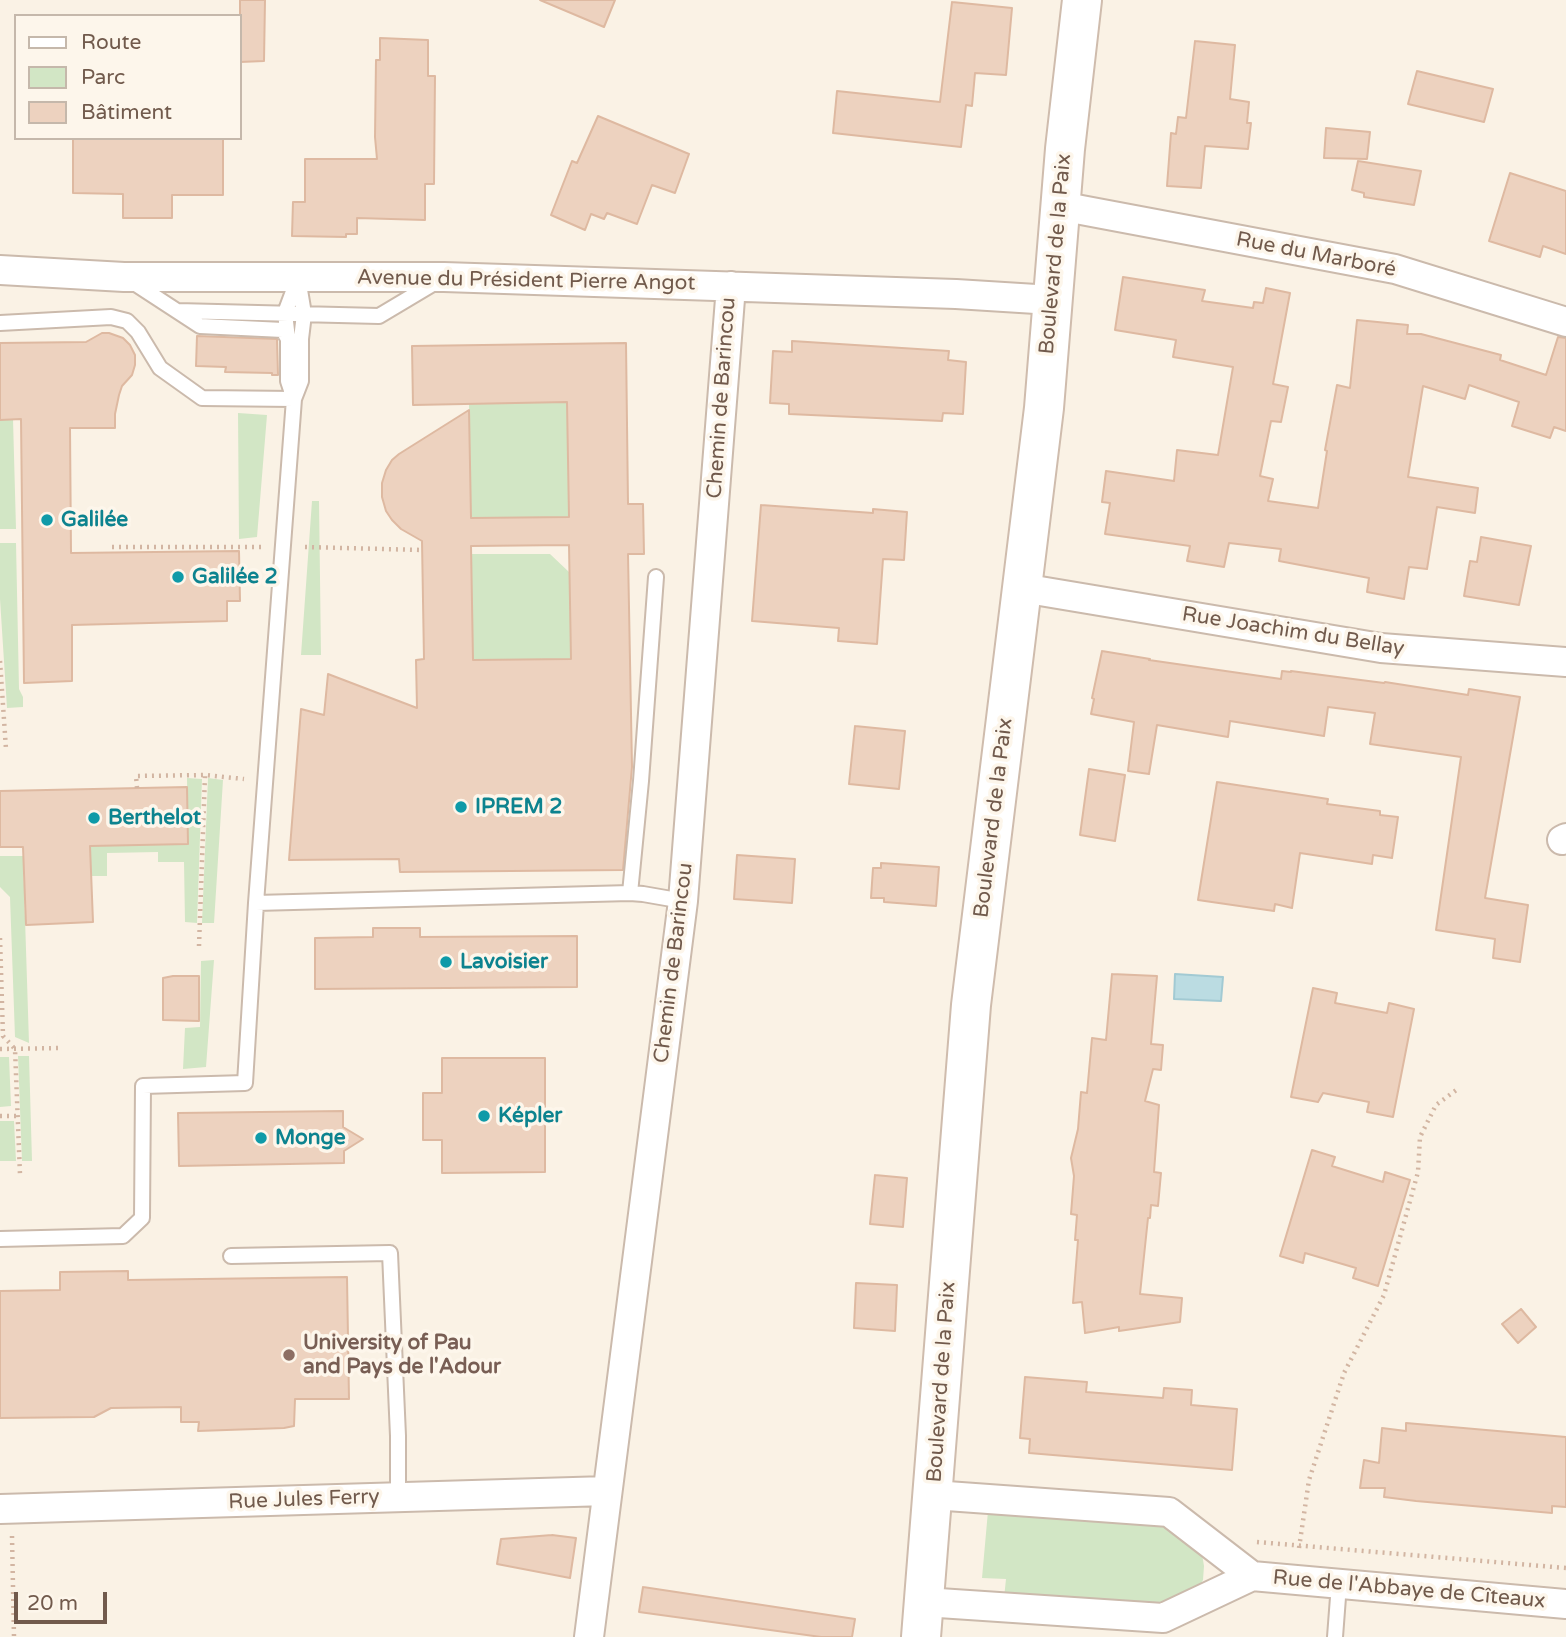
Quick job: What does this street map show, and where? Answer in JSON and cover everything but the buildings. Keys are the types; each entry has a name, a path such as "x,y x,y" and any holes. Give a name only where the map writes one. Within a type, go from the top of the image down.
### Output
{"main road":[{"name":"Boulevard de la Paix","path":"923,1619 971,1005 1044,408 1065,149 1082,0"}],"street":[{"name":"Rue du Marboré","path":"1060,206 1395,269 1566,322"},
{"name":"Avenue du Président Pierre Angot","path":"0,270 124,277 444,277 956,294 1052,300"},
{"name":"Chemin de Barincou","path":"589,1637 683,901 731,286"},
{"name":"Rue Joachim du Bellay","path":"1022,588 1381,648 1566,662"},
{"name":"Rue Jules Ferry","path":"6,1509 607,1491"},
{"name":"Rue de l'Abbaye de Cîteaux","path":"933,1495 1168,1512 1252,1576"},
{"name":"Rue de l'Abbaye de Cîteaux","path":"923,1619 1163,1618 1252,1576 1566,1604"}],"lane":[{"path":"124,277 200,326 283,330 288,339"},
{"path":"177,311 379,316 444,277"},
{"path":"293,399 288,381 285,313 298,278"},
{"path":"0,1240 123,1236 142,1217 143,1086 245,1083 293,399 301,381 304,314 298,278"},
{"path":"0,323 111,317 127,321 138,332 160,368 202,398 293,399"},
{"path":"630,893 656,577"},
{"path":"256,903 630,893 683,901"},
{"path":"231,1256 390,1252 398,1497"},
{"path":"1335,1637 1339,1584"}],"path":[{"path":"112,547 422,550"},
{"path":"0,661 6,749"},
{"path":"137,788 136,776 205,775 265,780"},
{"path":"199,946 205,775"},
{"path":"0,938 3,1036 15,1049 19,1175"},
{"path":"0,1049 62,1048"},
{"path":"1294,1580 1308,1480 1344,1373 1384,1295 1418,1172 1420,1137 1436,1105 1459,1088"},
{"path":"0,1116 18,1116"},
{"path":"6,1509 14,1637"},
{"path":"1246,1541 1566,1568"}],"green space":[{"path":"567,402 569,517 471,518 469,404"},
{"path":"238,413 267,415 257,537 239,539"},
{"path":"13,419 16,529 0,529 0,420"},
{"path":"312,501 319,501 321,655 301,655"},
{"path":"0,543 16,543 19,689 23,697 23,707 7,708 0,599"},
{"path":"471,554 550,554 569,572 571,659 473,660"},
{"path":"187,778 202,779 197,923 185,922 184,862 158,862 158,852 107,853 107,876 91,876 90,846 188,844"},
{"path":"208,778 223,780 214,923 202,923"},
{"path":"0,856 23,856 29,1043 15,1037 10,897 0,887"},
{"path":"214,960 206,1067 183,1069 185,1028 200,1027 201,961"},
{"path":"18,1056 29,1056 32,1161 22,1161"},
{"path":"0,1057 9,1057 11,1106 0,1107"},
{"path":"0,1121 14,1121 16,1161 0,1161"},
{"path":"988,1511 1162,1524 1180,1531 1202,1554 1203,1580 1196,1592 1172,1606 1004,1598 1006,1579 982,1578"}],"water":[{"path":"1175,974 1223,977 1221,1001 1174,999"}],"place":[{"name":"Galilée","path":"47,520"},
{"name":"Galilée 2","path":"178,577"},
{"name":"IPREM 2","path":"461,807"},
{"name":"Berthelot","path":"94,818"},
{"name":"Lavoisier","path":"446,962"},
{"name":"Képler","path":"484,1116"},
{"name":"Monge","path":"261,1138"},
{"name":"University of Pau and Pays de l'Adour","path":"289,1355"}]}
